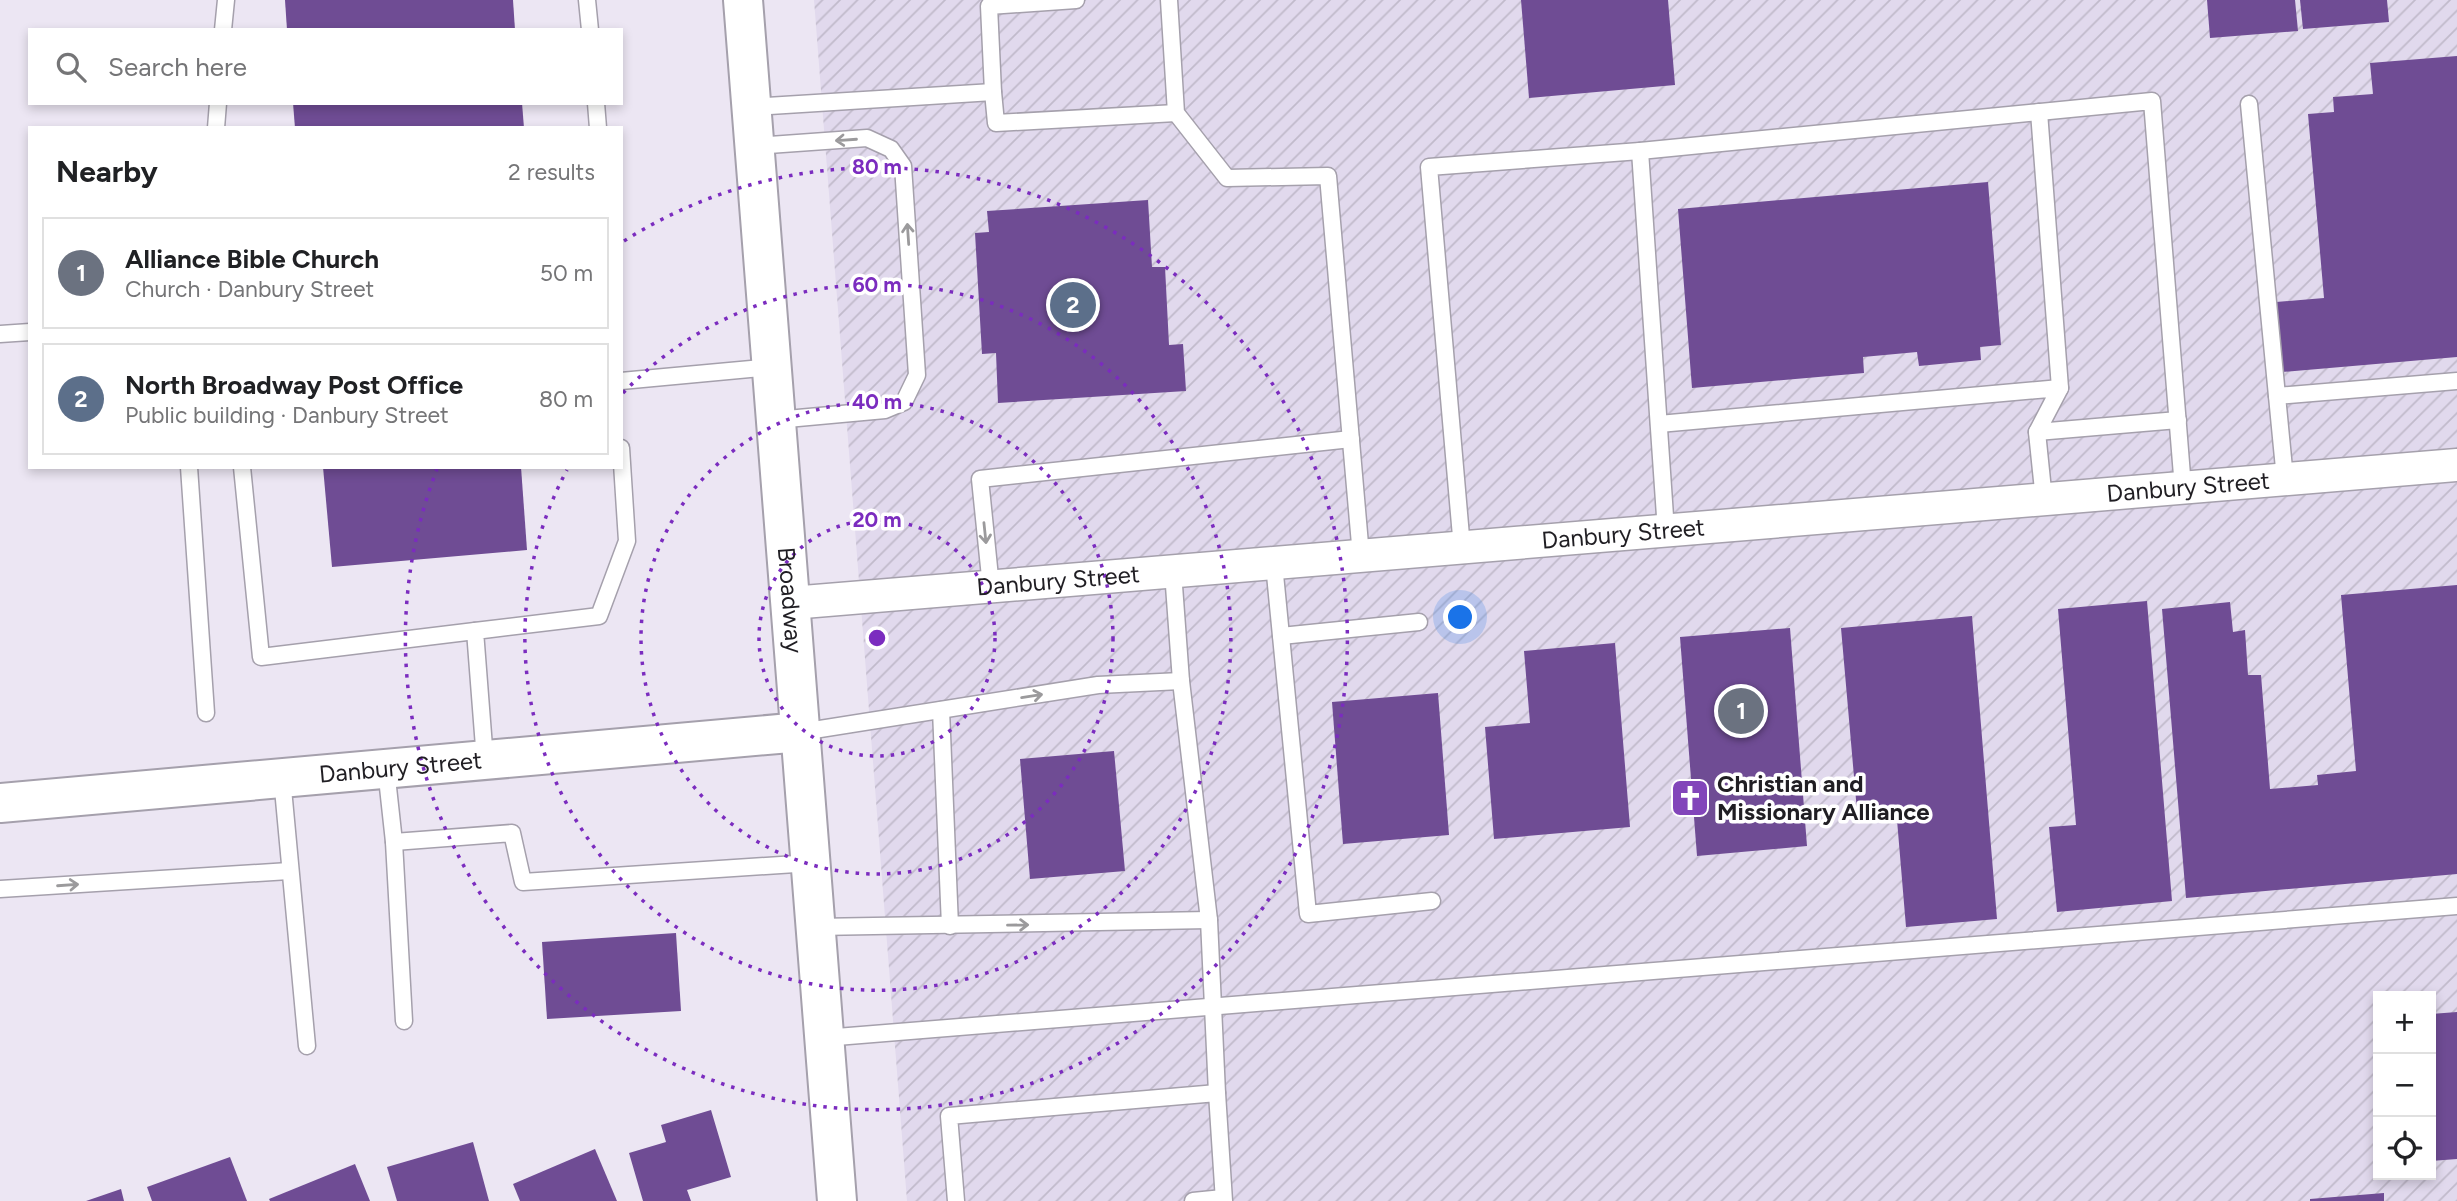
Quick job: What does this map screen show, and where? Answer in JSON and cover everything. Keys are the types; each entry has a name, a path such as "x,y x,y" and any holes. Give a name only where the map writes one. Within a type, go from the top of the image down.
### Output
{"main road":[{"name":"Broadway","path":"743,0 837,1201"},
{"name":"Danbury Street","path":"0,803 801,732"}],"street":[{"name":"Danbury Street","path":"790,603 2457,465"}],"lane":[{"path":"223,28 226,0"},
{"path":"587,0 590,28"},
{"path":"1076,0 989,6 996,123 1176,113"},
{"path":"1169,0 1176,113 1227,178 1328,176 1361,556"},
{"path":"752,107 993,92"},
{"path":"1462,548 1429,167 1640,151 2152,101 2183,488"},
{"path":"2249,104 2285,479"},
{"path":"216,126 218,105"},
{"path":"596,105 598,126"},
{"path":"2039,112 2060,388 2037,432 2044,500"},
{"path":"755,146 867,138 891,149 903,166 917,375 904,402 885,410 776,420"},
{"path":"1640,151 1667,531"},
{"path":"0,334 28,332"},
{"path":"623,381 772,367"},
{"path":"2277,396 2457,381"},
{"path":"1659,424 2060,388"},
{"path":"2037,432 2178,420"},
{"path":"991,587 980,479 1351,439"},
{"path":"189,469 206,713"},
{"path":"242,469 261,657 599,616 627,541 622,469"},
{"path":"1274,564 1308,914 1432,901"},
{"path":"1173,572 1181,681 1209,920 1224,1200 1193,1201"},
{"path":"1281,636 1419,622"},
{"path":"475,631 485,760"},
{"path":"801,732 1098,685 1181,681"},
{"path":"941,710 950,926"},
{"path":"386,768 394,842 404,1021"},
{"path":"282,778 307,1046"},
{"path":"394,842 512,833 523,882 811,863"},
{"path":"0,889 289,871"},
{"path":"824,1038 2457,906"},
{"path":"816,927 1209,920"},
{"path":"956,1201 949,1116 1217,1093"}],"shaded area":[{"path":"814,0 2457,0 2457,1201 907,1201"}],"building":[{"path":"285,0 513,0 515,28 287,28"},
{"path":"1521,0 1668,0 1675,85 1529,98"},
{"path":"2207,0 2295,0 2298,31 2210,38"},
{"path":"2300,0 2387,0 2389,22 2303,29"},
{"path":"2457,56 2457,357 2282,372 2276,302 2324,298 2308,114 2334,112 2333,97 2373,94 2370,63"},
{"path":"293,105 522,105 524,126 295,126"},
{"path":"1988,182 2001,345 1980,347 1981,360 1919,366 1917,352 1863,357 1864,373 1692,388 1678,209"},
{"path":"1148,200 1152,267 1165,267 1169,345 1183,344 1186,391 998,403 996,353 982,354 975,233 989,232 987,211"},
{"path":"323,469 521,469 527,550 332,567"},
{"path":"2457,585 2457,874 2186,898 2162,609 2230,602 2233,632 2245,630 2248,675 2261,675 2270,789 2318,785 2317,775 2356,771 2341,595"},
{"path":"2147,601 2172,901 2057,912 2049,827 2076,825 2058,609"},
{"path":"1972,616 1997,919 1906,927 1896,808 1857,811 1841,628"},
{"path":"1790,628 1807,846 1697,856 1680,637"},
{"path":"1615,643 1630,827 1494,839 1485,727 1530,723 1524,651"},
{"path":"1438,693 1449,835 1343,844 1332,702"},
{"path":"1114,751 1125,871 1030,879 1020,759"},
{"path":"676,933 681,1011 547,1019 542,942"},
{"path":"2457,1012 2457,1159 2436,1161 2436,1054 2436,1014"},
{"path":"711,1110 731,1177 687,1190 691,1201 643,1201 629,1153 666,1142 661,1125"},
{"path":"473,1142 489,1201 397,1201 387,1167"},
{"path":"595,1149 617,1201 520,1201 513,1184"},
{"path":"230,1157 247,1201 152,1201 147,1187"},
{"path":"355,1164 370,1201 269,1199"},
{"path":"121,1189 124,1201 86,1201"},
{"path":"2384,1193 2384,1201 2310,1201 2310,1199"}],"place":[{"name":"North Broadway Post Office","path":"1073,305"},
{"name":"Alliance Bible Church","path":"1741,711"},
{"name":"Christian and Missionary Alliance","path":"1690,798"}]}
